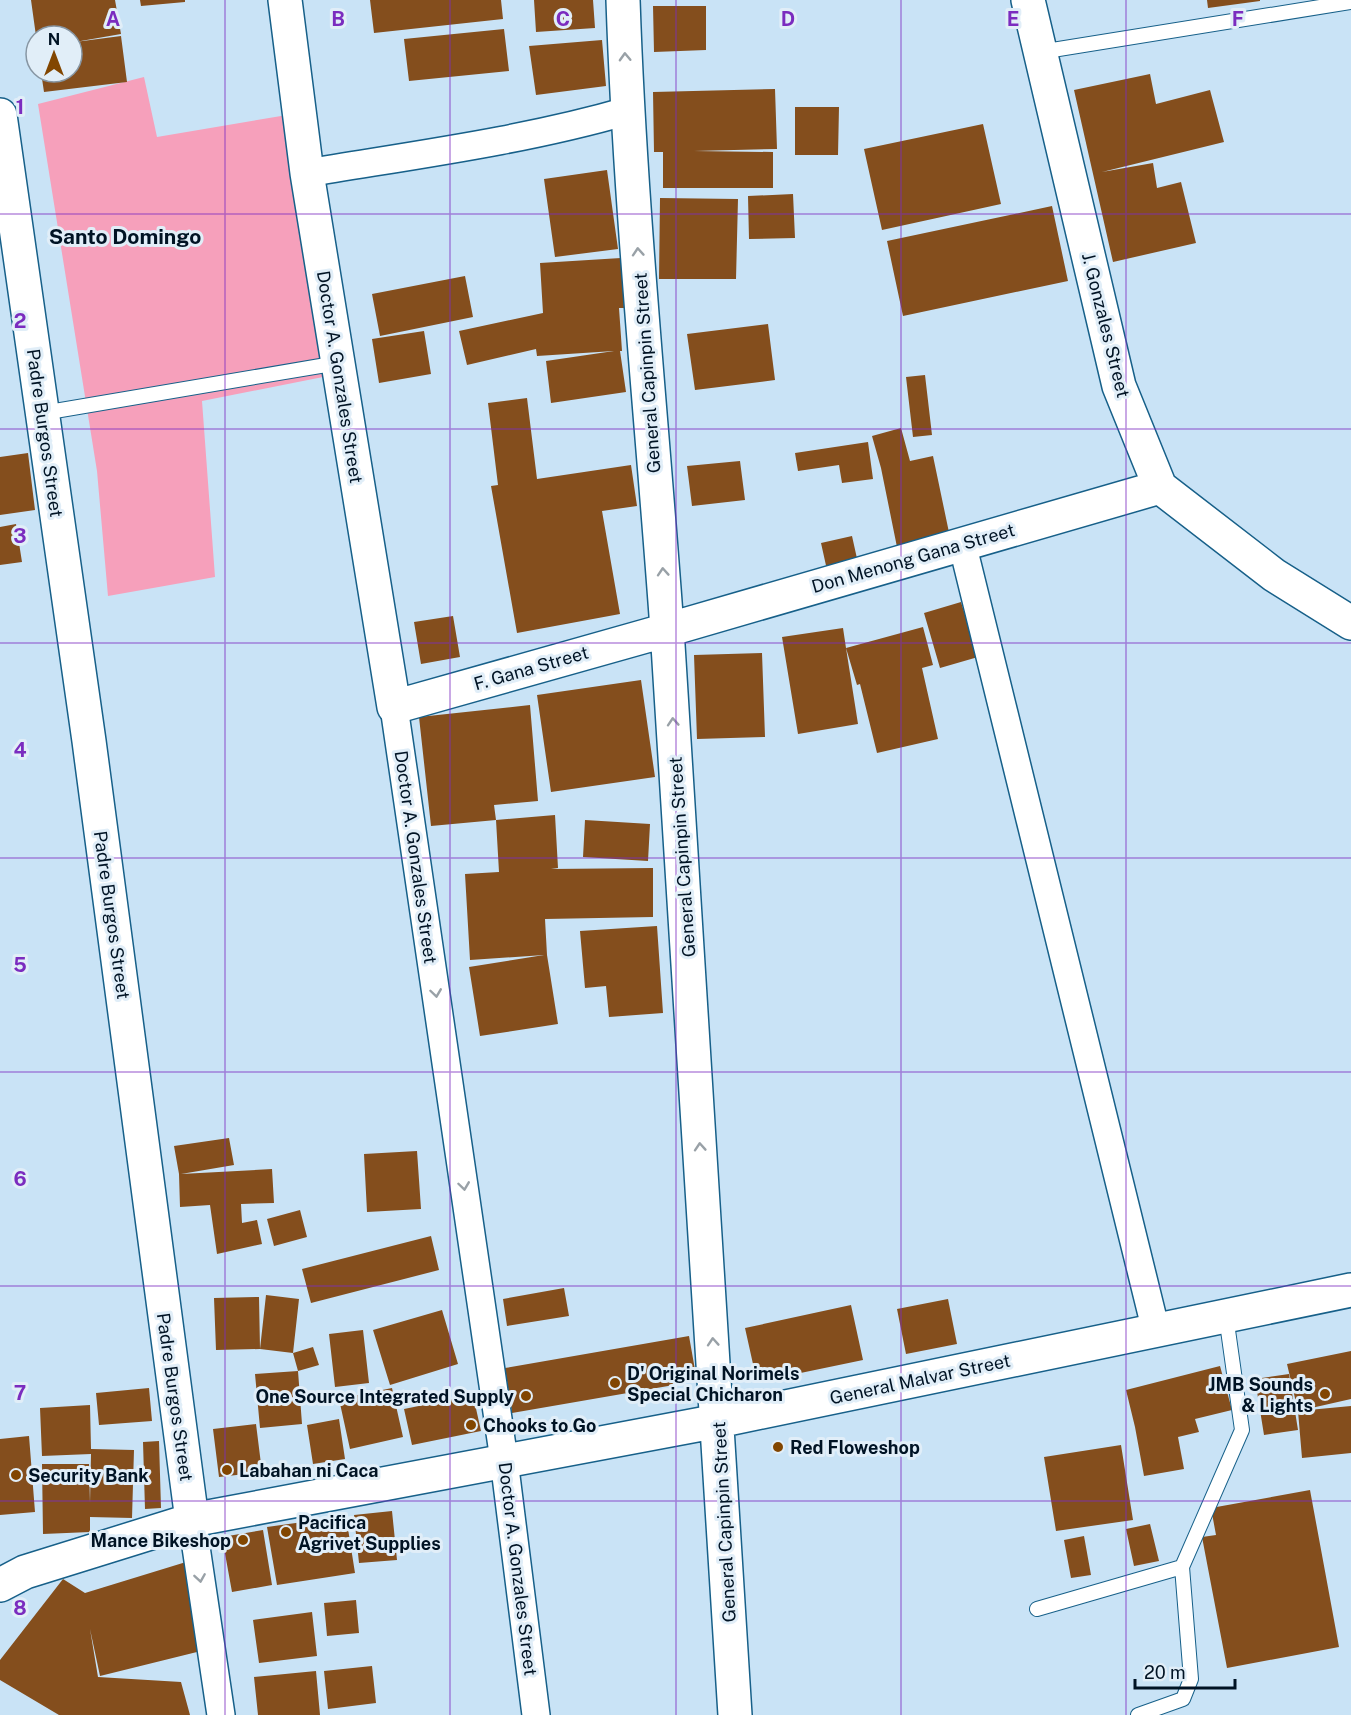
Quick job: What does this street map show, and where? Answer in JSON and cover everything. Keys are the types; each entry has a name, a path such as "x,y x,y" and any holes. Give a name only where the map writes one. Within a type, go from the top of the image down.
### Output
{"street":[{"name":"Doctor A. Gonzales Street","path":"285,0 307,173 394,706 504,1460 536,1715"},
{"name":"General Capinpin Street","path":"623,0 627,111 667,630 735,1715"},
{"name":"J. Gonzales Street","path":"1028,0 1119,386 1160,487"},
{"path":"307,173 470,147 627,111"},
{"name":"Padre Burgos Street","path":"0,115 89,741 192,1520 221,1715"},
{"path":"1160,487 1274,575 1351,623"},
{"name":"Don Menong Gana Street","path":"667,630 1160,487"},
{"path":"962,543 1156,1331"},
{"name":"F. Gana Street","path":"394,706 667,630"},
{"name":"General Malvar Street","path":"0,1585 25,1572 192,1520 718,1421 1351,1290"}],"lane":[{"path":"1040,52 1351,2"},
{"path":"43,414 338,363"},
{"path":"1138,1715 1184,1699 1191,1679 1182,1567 1242,1430 1226,1317"},
{"path":"1037,1609 1182,1567"}],"shaded area":[{"path":"144,77 157,137 287,115 323,377 202,401 215,577 108,596 97,471 38,104"}],"building":[{"path":"31,0 115,0 121,34 84,40 84,24 34,24"},
{"path":"140,0 185,0 185,2 141,6"},
{"path":"370,0 501,0 503,19 374,33"},
{"path":"534,0 593,0 595,28 536,32"},
{"path":"1207,0 1260,0 1260,1 1208,8"},
{"path":"653,6 706,6 706,50 654,52"},
{"path":"504,29 509,71 409,81 404,39"},
{"path":"121,36 127,82 44,92 43,84 84,84 84,41"},
{"path":"602,40 606,86 536,95 529,46"},
{"path":"1150,74 1156,104 1210,90 1224,142 1102,172 1153,163 1157,188 1181,182 1196,243 1113,262 1074,90"},
{"path":"775,89 777,149 694,151 773,152 773,188 663,188 663,152 654,152 653,92"},
{"path":"795,107 839,107 838,155 795,155"},
{"path":"983,124 1001,204 882,230 864,149"},
{"path":"607,170 618,249 555,257 544,179"},
{"path":"793,194 795,238 749,239 748,196"},
{"path":"660,198 738,199 736,279 659,279"},
{"path":"1052,206 1068,281 903,316 887,241"},
{"path":"621,258 624,308 619,308 622,351 620,351 626,392 551,403 546,361 614,351 537,356 536,349 467,365 459,331 543,313 540,263"},
{"path":"465,276 473,317 380,336 372,294"},
{"path":"768,324 775,380 695,390 687,334"},
{"path":"424,331 431,374 379,383 372,339"},
{"path":"925,375 932,435 913,437 906,377"},
{"path":"527,398 537,479 631,465 637,506 602,511 620,614 517,633 491,486 498,485 488,403"},
{"path":"901,428 910,461 933,456 951,542 898,552 872,436"},
{"path":"868,442 873,479 842,483 839,465 798,471 795,453"},
{"path":"28,453 35,510 0,515 0,457"},
{"path":"740,461 745,500 692,506 687,466"},
{"path":"16,524 22,562 0,565 0,527"},
{"path":"852,536 858,563 827,570 821,543"},
{"path":"961,602 978,657 940,668 924,613"},
{"path":"453,616 460,657 421,664 414,622"},
{"path":"923,627 933,665 922,668 938,739 877,753 860,684 857,685 846,648"},
{"path":"843,628 858,724 798,734 782,637"},
{"path":"762,653 765,737 697,739 694,655"},
{"path":"641,680 655,777 551,792 537,695"},
{"path":"530,705 538,801 494,805 496,820 431,826 419,717"},
{"path":"555,815 558,868 551,869 653,868 653,917 545,919 547,955 558,1024 480,1036 469,967 544,955 470,960 465,874 499,872 496,820"},
{"path":"585,820 650,824 648,861 583,857"},
{"path":"657,926 663,1013 609,1017 606,986 585,988 580,931"},
{"path":"229,1138 234,1165 181,1174 272,1169 274,1203 241,1204 242,1223 257,1220 262,1244 217,1254 210,1205 180,1207 179,1174 174,1146"},
{"path":"417,1151 421,1209 367,1212 364,1154"},
{"path":"300,1210 307,1237 274,1246 267,1219"},
{"path":"431,1236 439,1270 311,1303 302,1269"},
{"path":"564,1288 569,1316 507,1326 503,1299"},
{"path":"266,1295 299,1299 293,1353 260,1349"},
{"path":"259,1297 260,1349 216,1350 214,1298"},
{"path":"948,1299 957,1344 906,1354 897,1309"},
{"path":"851,1305 863,1360 757,1382 745,1328"},
{"path":"442,1310 458,1364 390,1385 373,1330"},
{"path":"363,1330 369,1383 335,1387 329,1334"},
{"path":"689,1336 697,1381 512,1413 505,1368"},
{"path":"313,1347 319,1365 298,1371 293,1353"},
{"path":"1351,1351 1351,1399 1298,1411 1287,1364"},
{"path":"1220,1366 1232,1410 1195,1419 1199,1432 1178,1437 1184,1469 1144,1476 1126,1390"},
{"path":"298,1371 302,1424 260,1428 255,1374"},
{"path":"1289,1374 1298,1430 1264,1435 1255,1379"},
{"path":"149,1388 152,1421 99,1425 96,1393"},
{"path":"392,1388 403,1437 350,1449 339,1399"},
{"path":"473,1395 481,1431 412,1445 404,1409"},
{"path":"90,1405 91,1449 134,1450 132,1518 90,1517 90,1532 43,1534 42,1464 89,1464 90,1503 91,1454 42,1456 40,1408"},
{"path":"1351,1406 1351,1453 1302,1458 1298,1411"},
{"path":"339,1419 345,1459 313,1464 307,1425"},
{"path":"256,1424 262,1472 219,1477 213,1429"},
{"name":"Security Bank","path":"29,1436 35,1512 0,1515 0,1439"},
{"path":"159,1441 161,1508 145,1509 143,1442"},
{"path":"1121,1445 1133,1520 1056,1531 1044,1457"},
{"path":"1310,1490 1339,1647 1227,1668 1202,1537 1216,1535 1211,1508"},
{"path":"392,1511 397,1560 359,1563 354,1515"},
{"path":"346,1516 355,1573 277,1585 267,1527"},
{"path":"1150,1524 1159,1561 1134,1566 1126,1529"},
{"path":"263,1530 272,1585 232,1592 222,1537"},
{"path":"1084,1536 1091,1575 1071,1578 1064,1540"},
{"path":"186,1562 201,1651 100,1676 90,1629 98,1677 181,1682 190,1715 59,1715 0,1680 0,1660 63,1579 85,1593"},
{"path":"356,1600 359,1633 327,1636 324,1603"},
{"path":"312,1612 317,1656 259,1663 253,1620"},
{"path":"372,1666 376,1703 328,1709 324,1671"},
{"path":"316,1671 320,1715 258,1715 254,1677"}],"place":[{"name":"D' Original Norimels Special Chicharon","path":"615,1383"},
{"name":"JMB Sounds & Lights","path":"1325,1394"},
{"name":"One Source Integrated Supply","path":"526,1396"},
{"name":"Chooks to Go","path":"471,1425"},
{"name":"Red Floweshop","path":"778,1447"},
{"name":"Labahan ni Caca","path":"227,1470"},
{"name":"Security Bank","path":"16,1475"},
{"name":"Pacifica Agrivet Supplies","path":"286,1532"},
{"name":"Mance Bikeshop","path":"243,1540"}],"district":[{"name":"Santo Domingo","path":"125,236"}]}
